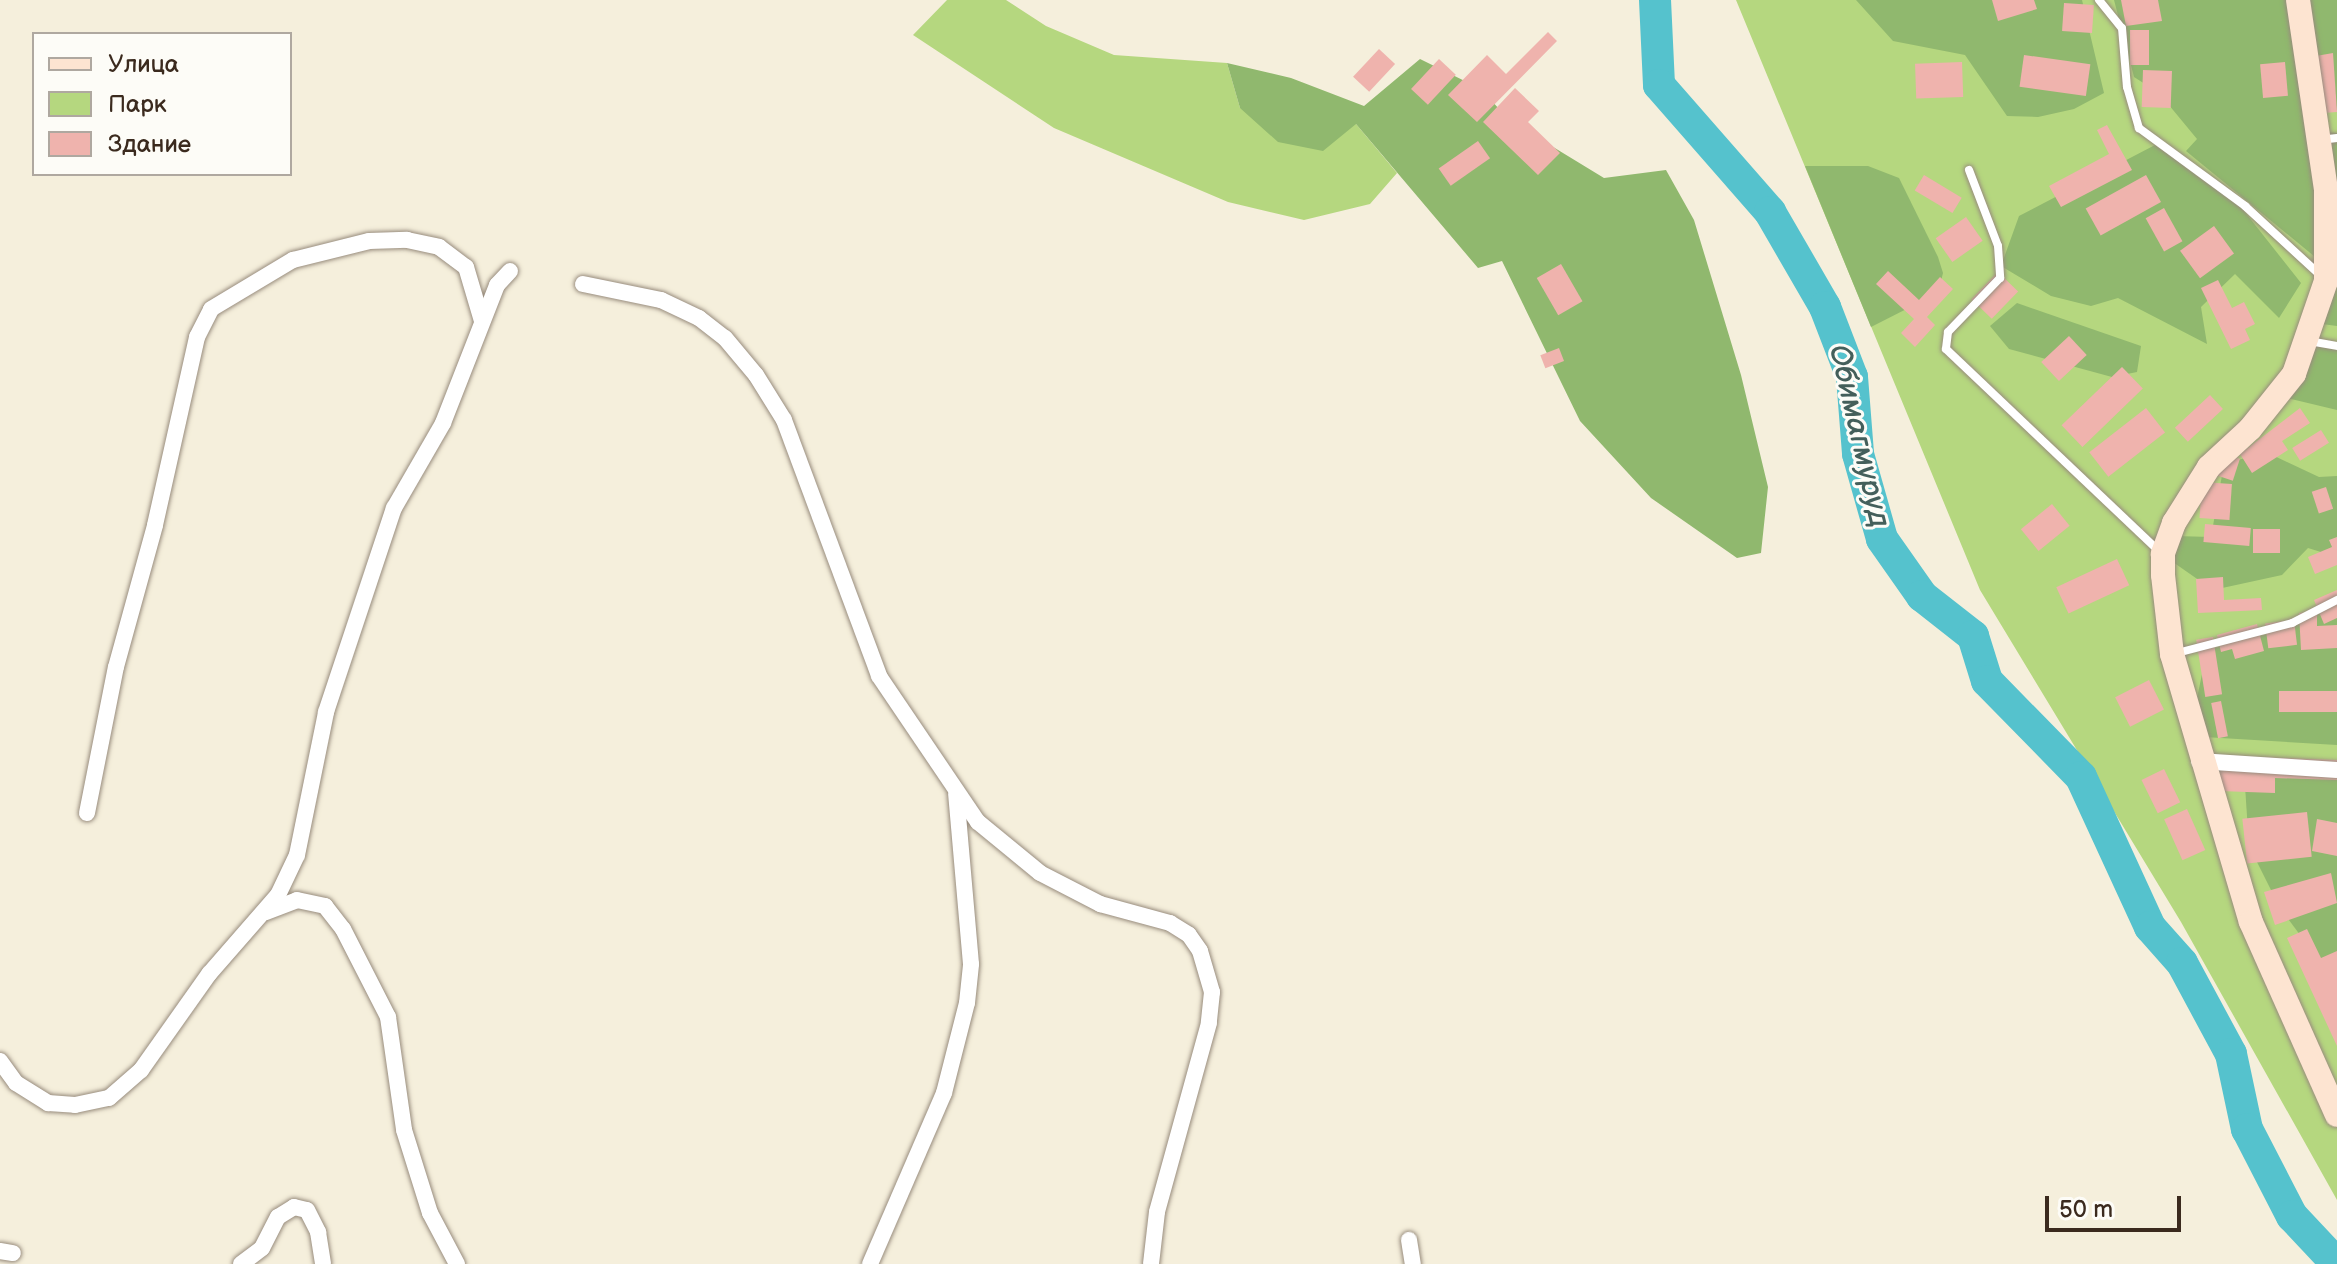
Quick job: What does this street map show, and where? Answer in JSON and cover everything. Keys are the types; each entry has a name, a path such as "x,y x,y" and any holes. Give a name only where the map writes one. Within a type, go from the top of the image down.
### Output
{"street":[{"path":"2298,0 2328,139 2326,281 2308,341 2275,402 2209,467 2174,523 2163,554 2172,654 2199,761 2251,922 2334,1104"},
{"path":"87,813 197,337 211,309 293,260 369,241 407,240 439,247 466,267 482,322"},
{"path":"0,1061 16,1083 48,1103 75,1105 109,1098 141,1070 209,974 278,895 297,855 326,712 394,508 443,423 497,285 510,271"},
{"path":"583,284 661,300 699,318 725,338 756,375 784,420 879,676 978,822 1040,873 1100,904 1170,923 1189,935 1205,962 1212,992 1209,1023 1157,1212 1151,1264"},
{"path":"2199,761 2337,770"},
{"path":"870,1264 944,1093 967,1003 971,964 956,792"},
{"path":"261,914 297,900 325,906 343,929 388,1017 404,1130 430,1213 457,1264"},
{"path":"241,1264 262,1248 278,1217 294,1207 307,1210 318,1232 323,1264"},
{"path":"1409,1240 1413,1264"}],"lane":[{"path":"2099,0 2122,28 2127,87 2139,128 2245,206 2326,281"},
{"path":"1969,170 1998,246 2000,278 1948,332 1946,349 2163,554"},
{"path":"2308,341 2337,346"},
{"path":"2172,654 2292,623 2337,600"}],"green space":[{"path":"947,0 1006,0 1046,26 1114,55 1227,63 1240,108 1356,124 1397,173 1370,204 1304,220 1228,202 1054,128 913,35"},
{"path":"1736,0 2337,0 2337,1200 2181,922 1980,590"},
{"path":"1856,0 2082,0 2104,93 2074,109 2038,117 2007,116 1965,55 1893,41"},
{"path":"2114,0 2294,0 2315,131 2337,133 2337,326 2307,322 2320,261 2186,151 2197,139 2159,93 2134,77"},
{"path":"2300,0 2337,0 2337,110 2313,110"},
{"path":"1420,59 1481,89 1509,120 1604,178 1666,170 1694,220 1741,375 1768,487 1761,553 1737,558 1651,498 1580,421 1502,261 1478,268 1356,124 1323,151 1278,142 1240,108 1227,63 1291,78 1364,106"},
{"path":"2155,145 2237,202 2301,283 2279,318 2235,274 2201,307 2207,344 2118,298 2091,306 2051,296 2001,266 2019,216"},
{"path":"1805,166 1868,166 1899,178 1938,257 1943,273 1938,293 1871,327"},
{"path":"2017,303 2141,346 2137,372 2112,377 2009,349 1990,326"},
{"path":"2300,340 2337,344 2337,410 2287,398"},
{"path":"2266,452 2319,477 2337,476 2337,557 2308,548 2282,575 2213,590 2170,560 2175,536 2211,537 2224,464"},
{"path":"2337,601 2337,745 2204,737 2196,703 2207,650 2275,632"},
{"path":"2244,771 2337,776 2337,985 2280,908 2249,846"}],"building":[{"path":"1992,0 2034,0 2037,9 1998,21"},
{"path":"2121,0 2158,0 2162,21 2126,26"},
{"path":"2064,3 2094,5 2092,33 2062,31"},
{"path":"2130,30 2149,30 2149,65 2130,65"},
{"path":"1548,32 1557,41 1477,122 1448,95 1487,55 1506,74"},
{"path":"1379,49 1395,64 1369,92 1353,77"},
{"path":"2333,53 2337,112 2323,113 2316,56"},
{"path":"2024,55 2090,64 2086,96 2020,87"},
{"path":"1439,59 1456,75 1428,105 1411,89"},
{"path":"1962,62 1963,97 1916,99 1915,64"},
{"path":"2285,62 2288,96 2263,98 2260,64"},
{"path":"2143,70 2172,71 2171,108 2142,107"},
{"path":"1515,88 1539,111 1528,122 1560,153 1538,175 1483,122"},
{"path":"2107,125 2132,170 2061,207 2049,186 2109,154 2097,130"},
{"path":"1478,141 1490,158 1451,186 1439,169"},
{"path":"1924,175 1962,198 1952,213 1915,190"},
{"path":"2146,175 2161,202 2101,236 2086,208"},
{"path":"2164,208 2182,241 2164,251 2146,218"},
{"path":"1966,217 1983,241 1952,262 1936,238"},
{"path":"2214,226 2234,254 2200,278 2180,251"},
{"path":"1561,264 1582,301 1558,315 1537,278"},
{"path":"1888,271 1919,300 1940,277 1953,289 1927,317 1935,325 1915,347 1901,333 1914,319 1876,284"},
{"path":"1998,272 2018,291 1992,319 1972,299"},
{"path":"2218,280 2232,308 2244,302 2255,324 2245,329 2250,340 2231,349 2201,288"},
{"path":"2069,336 2087,355 2059,381 2041,362"},
{"path":"1559,348 1564,361 1545,368 1540,355"},
{"path":"2122,367 2143,389 2082,447 2062,425"},
{"path":"2210,395 2223,409 2188,442 2175,428"},
{"path":"2146,408 2165,432 2108,477 2089,452"},
{"path":"2300,408 2310,423 2282,441 2288,450 2252,473 2240,454"},
{"path":"2321,430 2329,443 2300,461 2292,448"},
{"path":"2219,452 2240,459 2233,481 2212,474"},
{"path":"2202,482 2232,484 2229,520 2199,518"},
{"path":"2326,487 2333,509 2319,514 2312,492"},
{"path":"2052,504 2070,526 2039,551 2021,529"},
{"path":"2205,524 2251,528 2249,546 2203,542"},
{"path":"2253,529 2280,529 2280,553 2253,553"},
{"path":"2337,537 2337,565 2315,574 2308,557 2332,547 2329,540"},
{"path":"2117,559 2129,585 2069,614 2056,587"},
{"path":"2223,577 2224,600 2261,598 2262,610 2198,613 2196,579"},
{"path":"2337,590 2337,618 2324,624 2314,600"},
{"path":"2317,612 2317,626 2337,625 2337,648 2301,650 2299,613"},
{"path":"2294,620 2297,645 2268,648 2265,624"},
{"path":"2257,624 2264,651 2235,659 2232,649 2221,652 2217,635"},
{"path":"2213,637 2222,694 2205,697 2196,640"},
{"path":"2149,680 2164,709 2130,727 2115,697"},
{"path":"2279,691 2337,691 2337,712 2279,712"},
{"path":"2221,701 2228,736 2218,738 2211,703"},
{"path":"2220,756 2337,760 2337,780 2275,778 2275,793 2219,791"},
{"path":"2164,769 2180,802 2158,813 2142,780"},
{"path":"2187,809 2205,850 2182,860 2164,819"},
{"path":"2307,812 2312,857 2247,864 2242,819"},
{"path":"2317,819 2337,823 2337,856 2312,851"},
{"path":"2331,873 2337,903 2275,925 2264,892"},
{"path":"2307,929 2321,958 2337,951 2337,1046 2287,938"}],"waterway":[{"name":"Обимагмуруд","path":"1655,0 1659,85 1770,212 1825,307 1852,377 1858,454 1882,539 1922,596 1973,636 1987,681 2081,777 2150,927 2182,963 2231,1054 2247,1129 2292,1216 2337,1264"}]}
